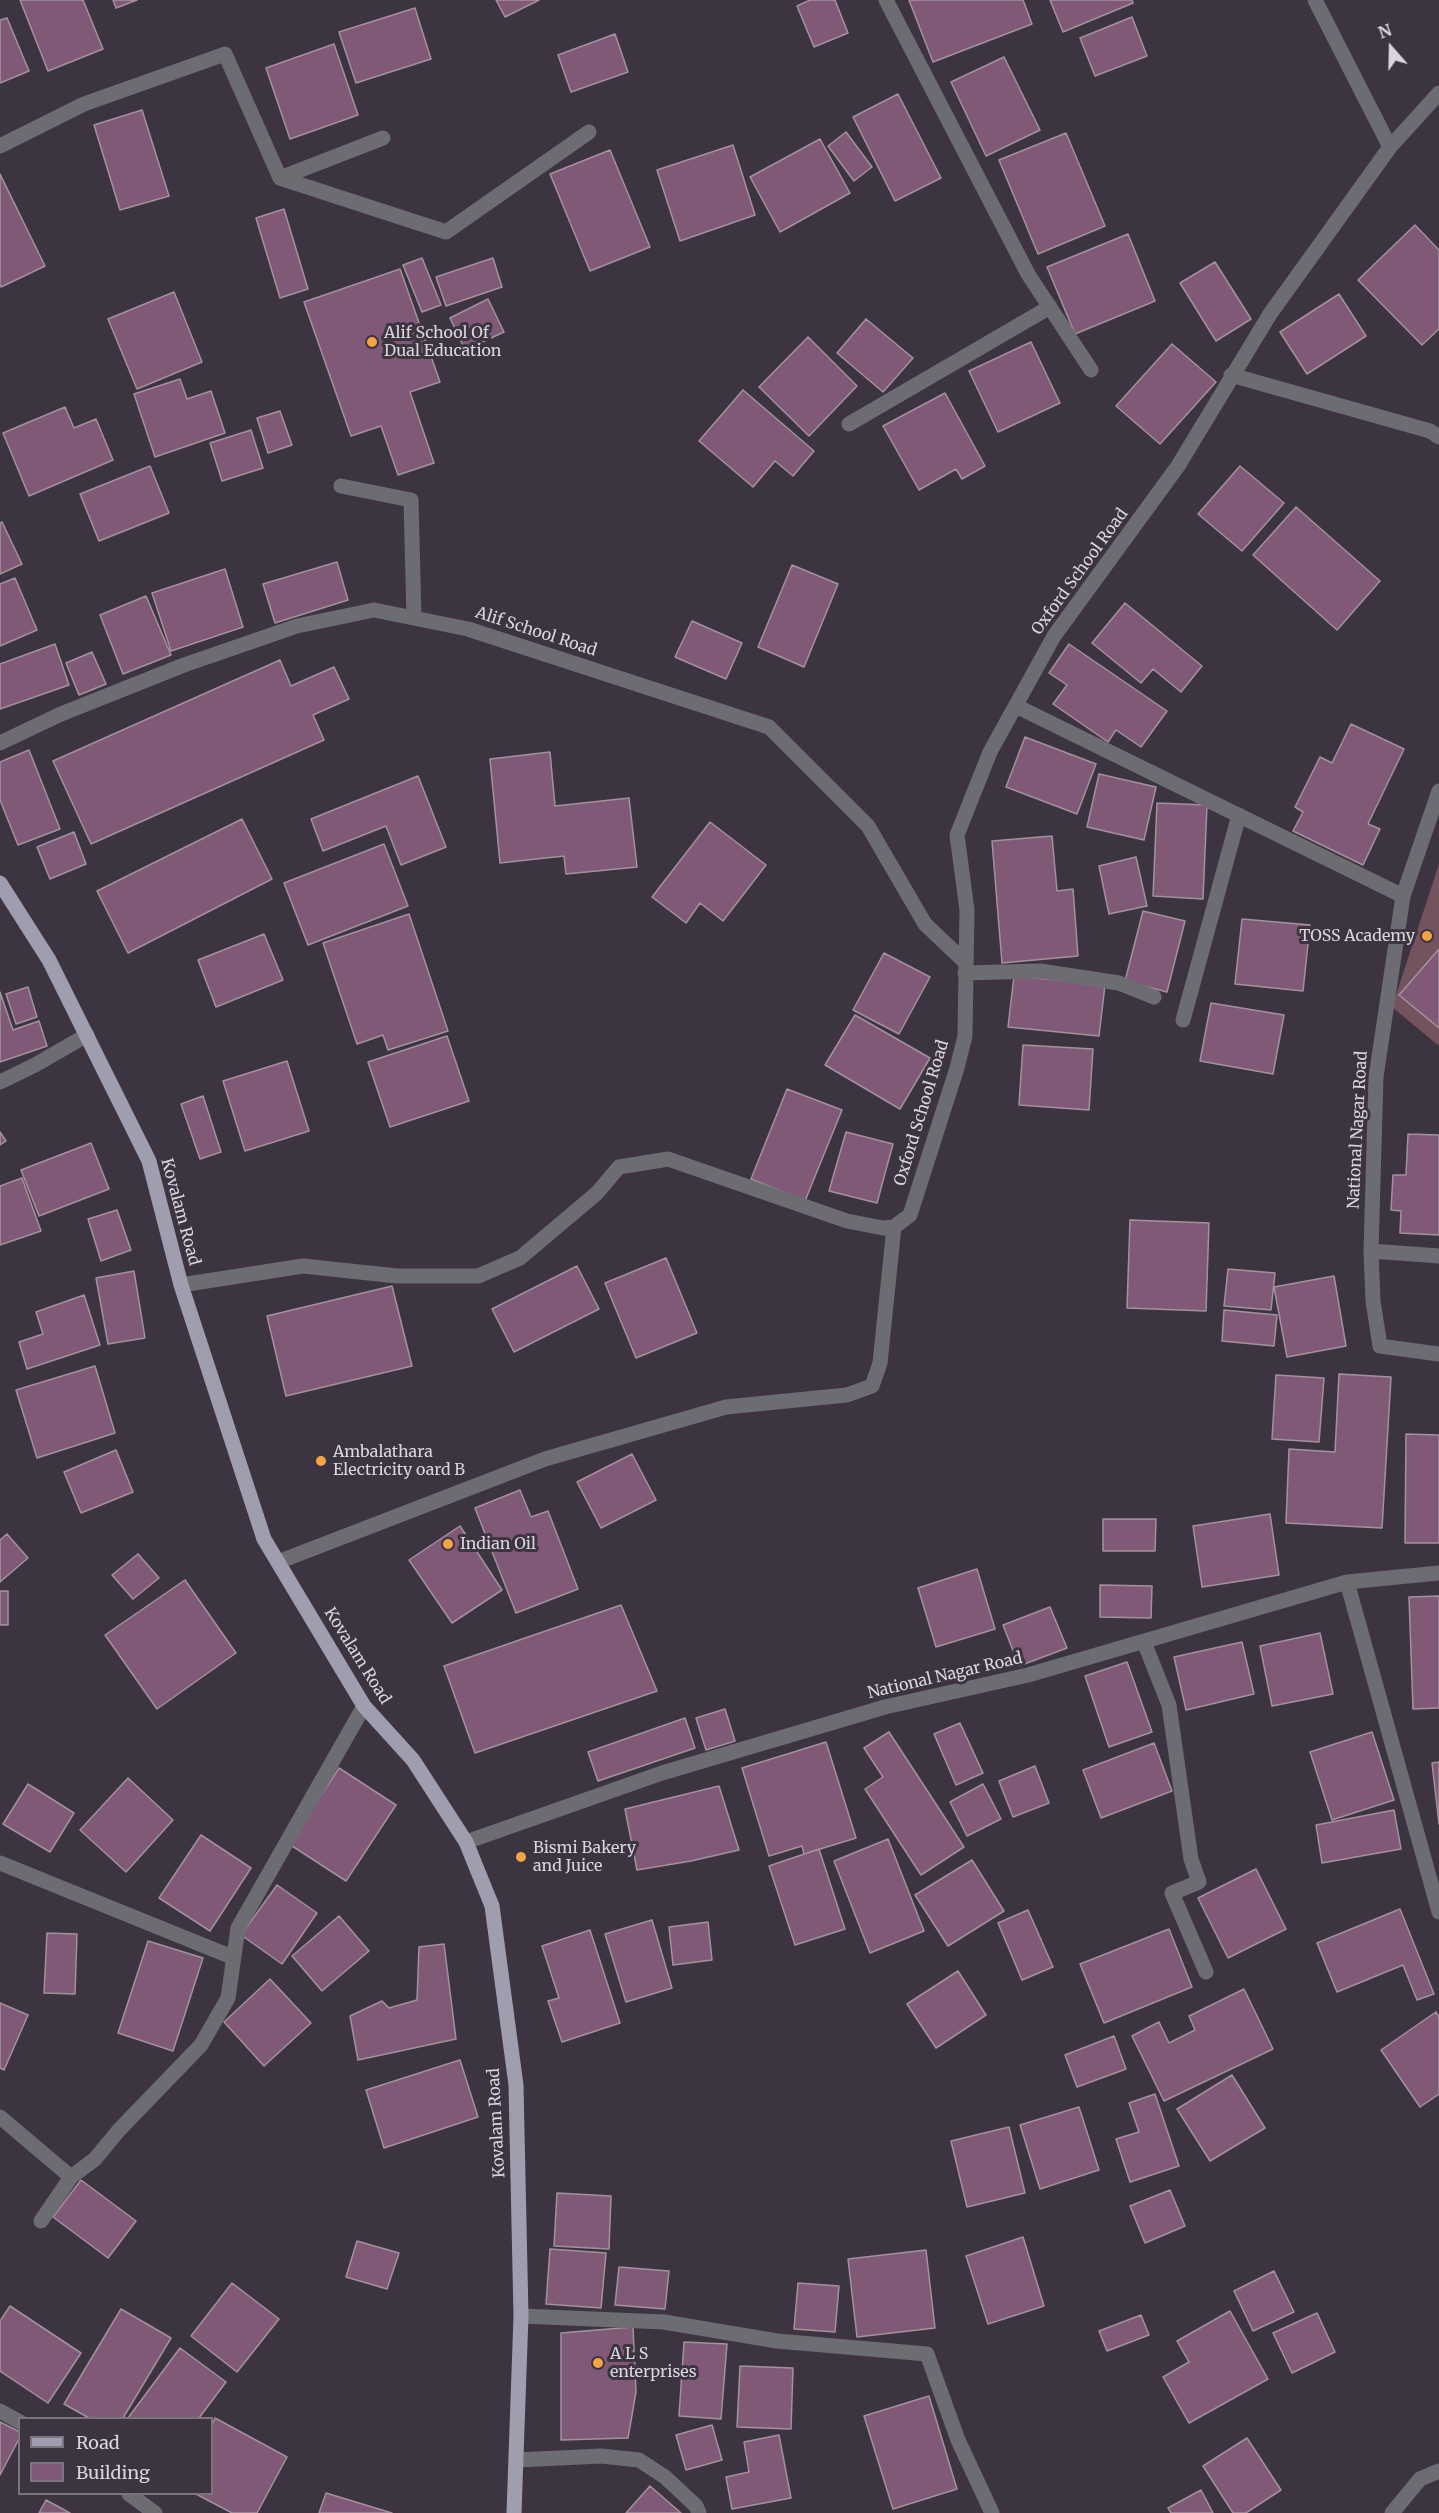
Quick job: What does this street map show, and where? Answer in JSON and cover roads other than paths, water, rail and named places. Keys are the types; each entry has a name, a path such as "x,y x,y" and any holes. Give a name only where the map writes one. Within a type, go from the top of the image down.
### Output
{"main road":[{"name":"Kovalam Road","path":"0,883 49,960 149,1161 181,1285 264,1539 364,1706 413,1760 466,1842 492,1906 516,2085 521,2316 514,2513"}],"street":[{"path":"886,0 1028,274 1091,370"},
{"path":"1315,0 1390,147"},
{"path":"0,146 84,104 225,54 280,178 446,232 589,132"},
{"name":"Oxford School Road","path":"894,1227 910,1215 965,1036 967,909 957,835 990,752 1054,636 1178,466 1269,314 1390,147 1439,93"},
{"path":"280,178 383,138"},
{"path":"849,424 1050,307"},
{"path":"1231,375 1430,431 1439,437"},
{"path":"340,486 411,500 414,618"},
{"name":"Alif School Road","path":"0,743 61,714 184,664 297,626 374,610 468,628 769,727 868,826 925,924 965,967"},
{"path":"1016,706 1403,896"},
{"name":"National Nagar Road","path":"1439,791 1403,896 1376,1077 1371,1251 1373,1301 1380,1346 1439,1354"},
{"path":"1183,1020 1239,815"},
{"path":"965,967 1040,970 1119,983 1154,997"},
{"path":"0,1082 87,1035"},
{"path":"181,1285 303,1266 397,1276 478,1276 520,1258 597,1193 619,1167 669,1159 745,1183 847,1221 883,1228 894,1227 880,1363 872,1386 847,1395 726,1407 545,1459 278,1562"},
{"path":"1371,1251 1439,1256"},
{"name":"National Nagar Road","path":"466,1842 662,1773 885,1707 1028,1675 1144,1642 1254,1607 1347,1582 1439,1573"},
{"path":"1347,1582 1439,1912"},
{"path":"1144,1642 1169,1705 1191,1859 1199,1882 1172,1893 1206,1972"},
{"path":"41,2220 71,2177 95,2159 119,2130 201,2045 228,1998 232,1957 238,1929 364,1706"},
{"path":"0,1863 232,1957"},
{"path":"0,2117 71,2177"},
{"path":"521,2316 664,2322 777,2341 927,2354 958,2440 992,2513"},
{"path":"0,2411 18,2421"},
{"path":"517,2460 601,2456 639,2460 665,2477 696,2506 699,2513"},
{"path":"1392,2513 1420,2479 1439,2471"},
{"path":"132,2495 155,2513"}],"place":[{"name":"Alif School Of Dual Education","path":"372,342"},
{"name":"TOSS Academy","path":"1427,936"},
{"name":"Ambalathara Electricity oard B","path":"321,1461"},
{"name":"Indian Oil","path":"448,1544"},
{"name":"Bismi Bakery and Juice","path":"521,1857"},
{"name":"A L S enterprises","path":"598,2363"}]}
